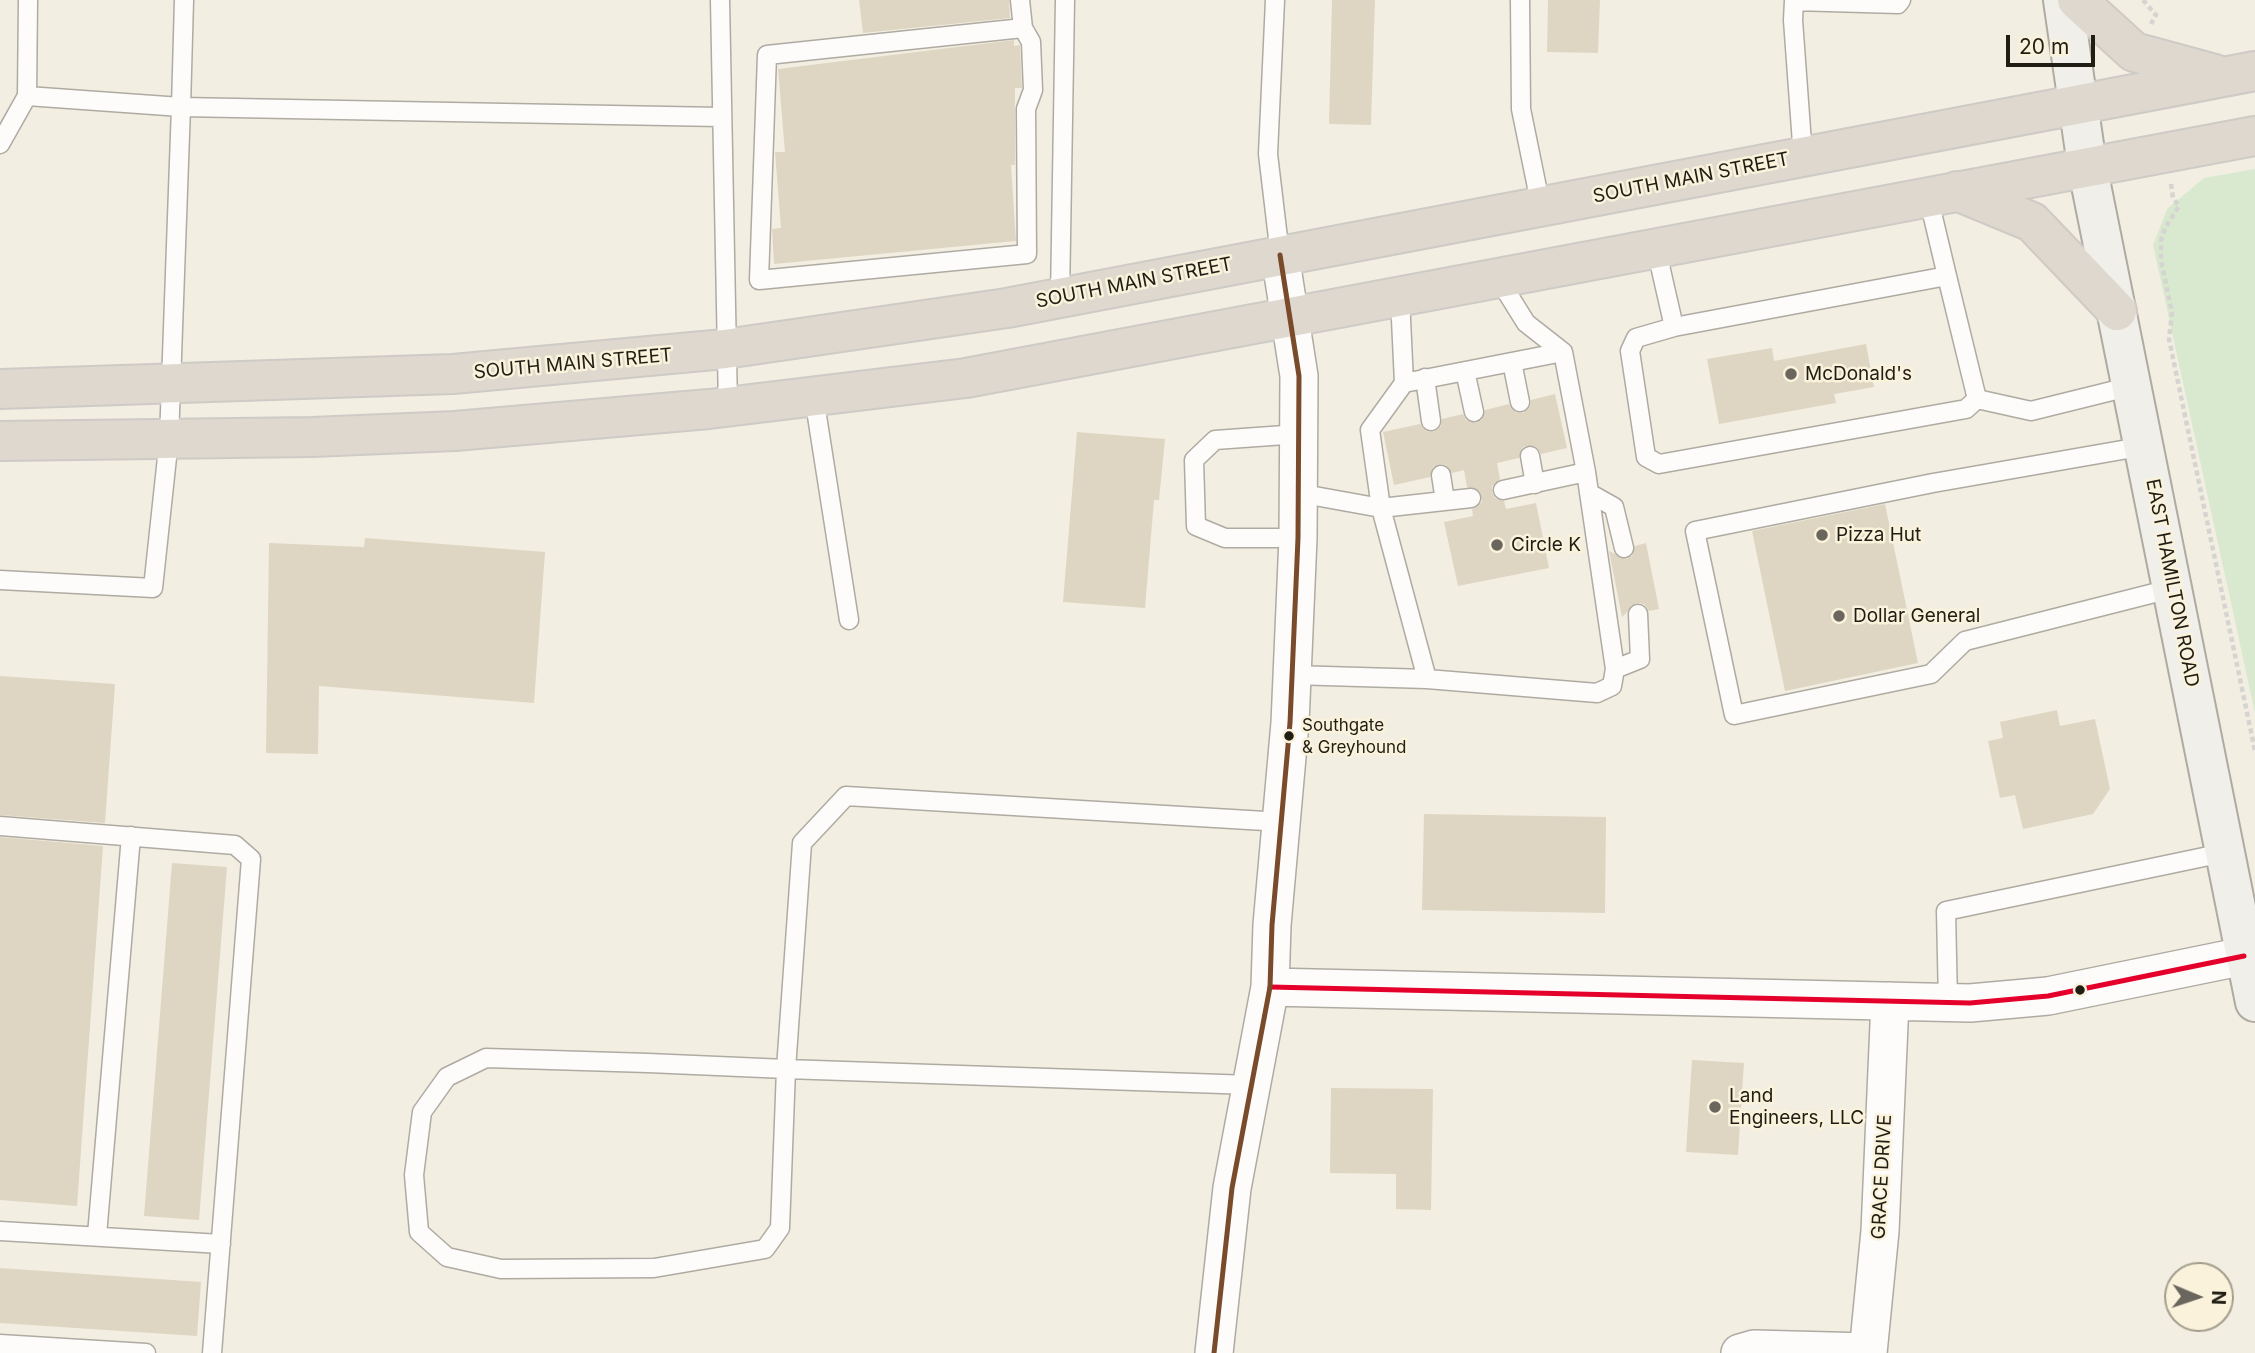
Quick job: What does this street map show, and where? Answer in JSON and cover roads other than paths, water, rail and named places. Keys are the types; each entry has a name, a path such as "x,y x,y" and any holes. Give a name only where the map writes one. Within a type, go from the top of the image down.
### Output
{"highway":[{"path":"2077,0 2134,52 2240,74"},
{"name":"SOUTH MAIN STREET","path":"0,389 453,374 725,349 1060,297 2240,74"},
{"path":"0,441 455,431 728,407 966,378 2255,135"},
{"path":"1942,193 2032,222 2117,311"}],"main road":[{"name":"EAST HAMILTON ROAD","path":"2063,0 2087,165 2174,587 2223,853 2255,1002"}],"street":[{"path":"1214,1353 1232,1188 1270,987 1272,925 1292,675 1298,538 1299,376 1280,255"},
{"path":"1270,987 1948,1003 2048,996 2244,956"},
{"name":"GRACE DRIVE","path":"1868,1352 1880,1231 1890,1001"},
{"path":"1740,1353 1754,1349 1868,1352"}],"lane":[{"path":"0,144 27,96 27,0"},
{"path":"0,580 153,588 169,439 184,0"},
{"path":"720,0 720,117 728,407"},
{"path":"1020,0 1023,28 1031,42 1033,90 1026,109 1027,254 759,280 767,55 1023,28"},
{"path":"1060,297 1065,0"},
{"path":"1275,0 1268,153 1280,255"},
{"path":"1520,0 1521,109 1541,207"},
{"path":"1803,157 1793,20 1786,1 1898,4 1901,0"},
{"path":"27,96 181,107 720,117"},
{"path":"1942,193 1947,276 1977,399"},
{"path":"1656,248 1674,327"},
{"path":"1947,276 1674,327 1636,338 1630,351 1646,457 1659,464 1966,410 1977,399"},
{"path":"1292,675 1427,679 1597,694 1612,686 1615,669 1586,472 1563,352 1526,323 1498,278"},
{"path":"1399,298 1404,383 1370,430 1381,508 1427,679"},
{"path":"1404,383 1563,352"},
{"path":"1512,362 1520,402"},
{"path":"1465,371 1474,412"},
{"path":"1424,378 1431,421"},
{"path":"1977,399 2031,411 2132,386"},
{"path":"814,397 849,620"},
{"path":"1298,538 1225,538 1196,526 1194,460 1215,440 1299,434"},
{"path":"2145,446 1695,531 1734,715 1930,674 1965,641 2174,587"},
{"path":"1530,456 1535,484"},
{"path":"1503,491 1586,472"},
{"path":"1441,475 1445,501"},
{"path":"1298,493 1381,508 1471,498"},
{"path":"1588,493 1614,506 1624,548"},
{"path":"1615,669 1640,659 1638,614"},
{"path":"1251,1085 786,1069 486,1058 447,1077 422,1112 414,1175 419,1232 447,1257 501,1269 654,1268 765,1249 780,1227 786,1069 802,843 846,796 1282,822"},
{"path":"0,826 236,845 251,859 212,1353"},
{"path":"97,1235 131,836"},
{"path":"1948,1003 1946,911 2223,853"},
{"path":"0,1231 221,1244"},
{"path":"0,1344 146,1353"}],"place":[{"name":"McDonald's","path":"1791,374"},
{"name":"Pizza Hut","path":"1822,535"},
{"name":"Circle K","path":"1497,545"},
{"name":"Dollar General","path":"1839,616"},
{"name":"Southgate & Greyhound","path":"1289,736"},
{"name":"Land Engineers, LLC","path":"1715,1107"}]}
